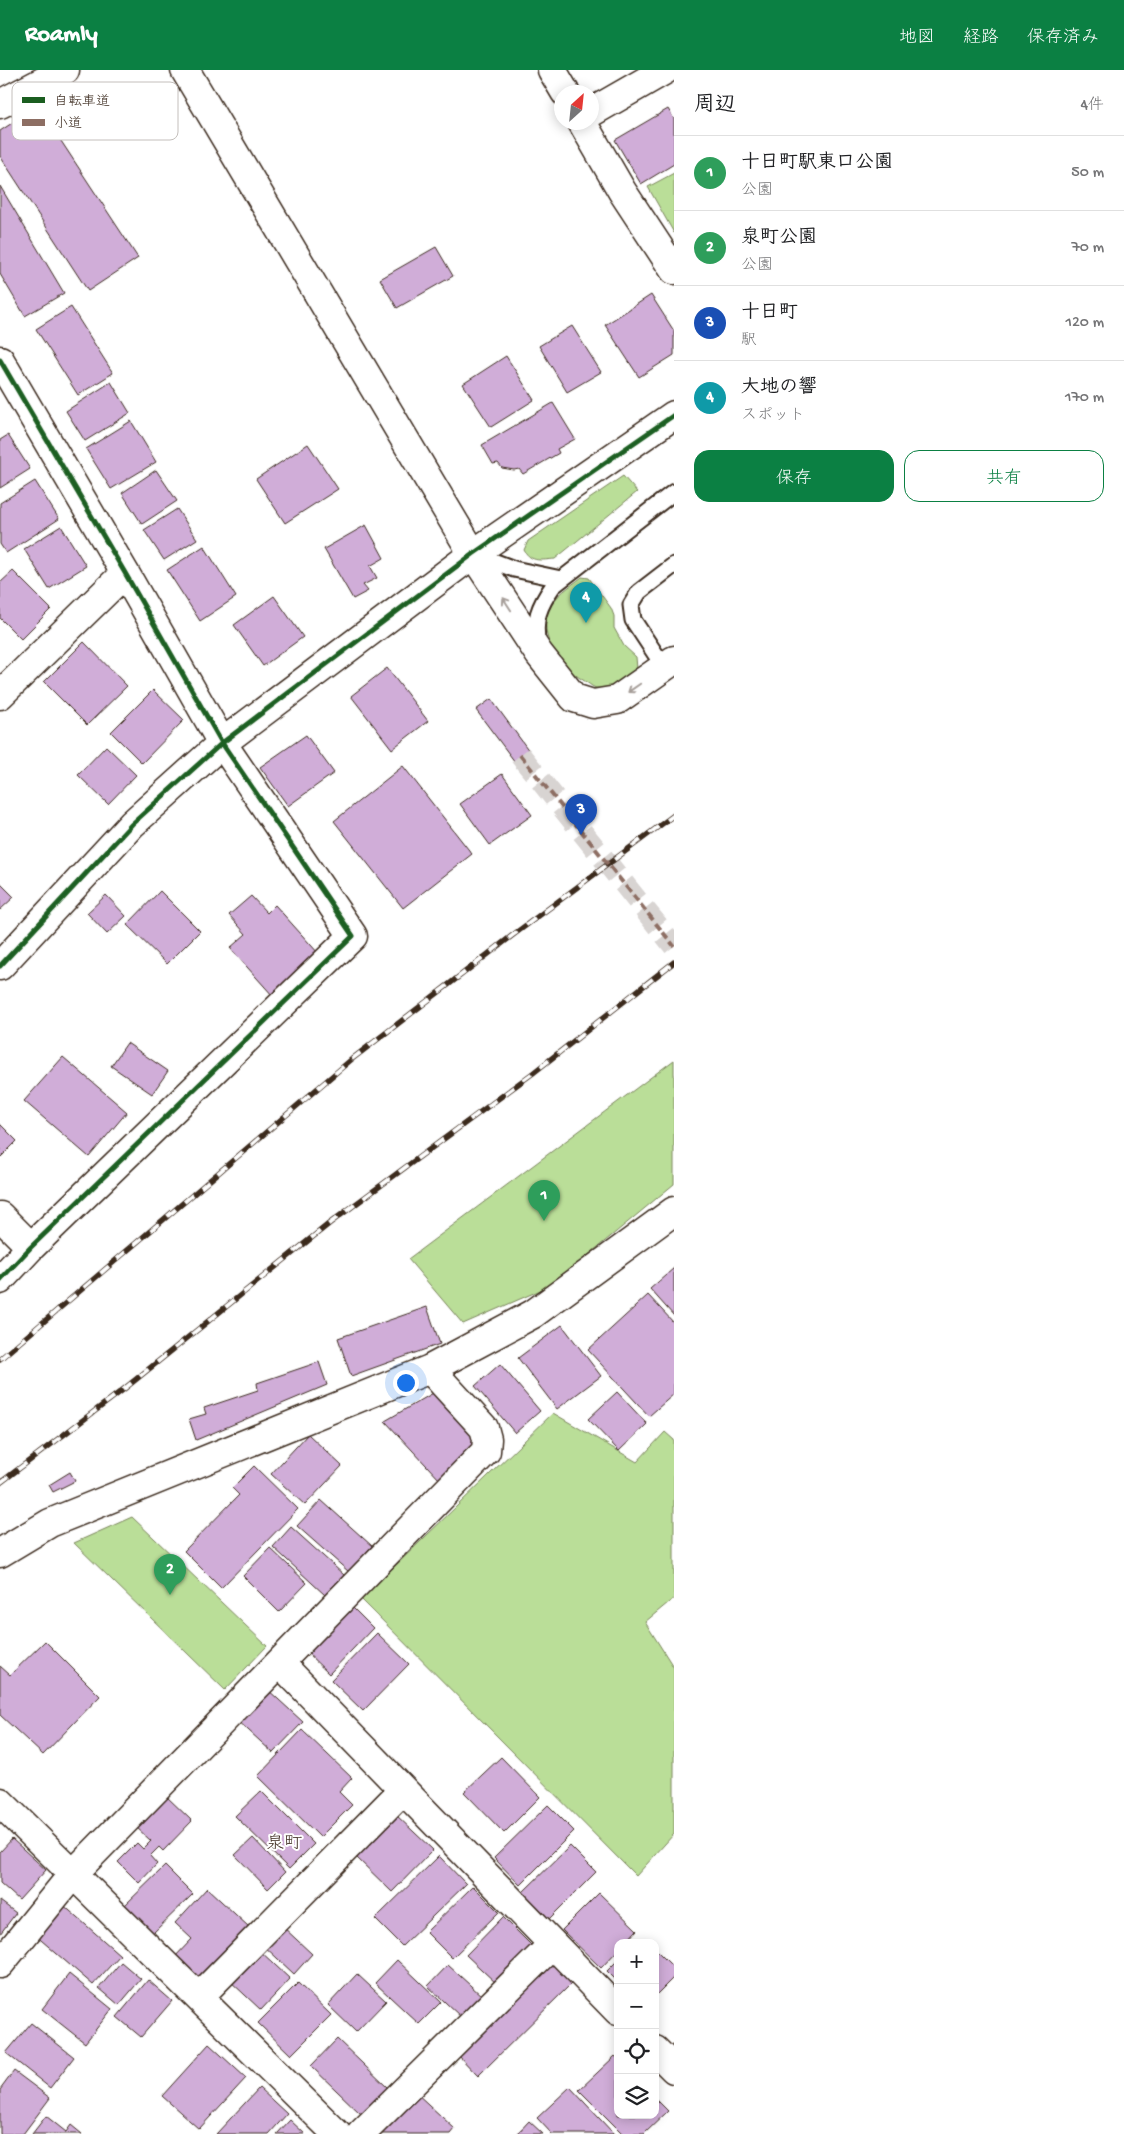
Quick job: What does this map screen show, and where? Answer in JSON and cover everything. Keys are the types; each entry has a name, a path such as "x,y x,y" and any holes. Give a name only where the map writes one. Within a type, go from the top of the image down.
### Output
{"street":[{"path":"42,82 65,70"},
{"path":"185,70 474,554 540,654 574,698 593,704 617,700 669,664"},
{"path":"552,70 561,85"},
{"path":"599,108 665,70"},
{"path":"0,104 12,98"},
{"path":"587,130 622,191 674,270"},
{"path":"0,360 126,573 222,743 353,936 31,1247 0,1280"},
{"path":"0,966 132,824 222,743 474,554 674,415"},
{"path":"0,695 126,573"},
{"path":"0,1553 50,1523 430,1369 532,1314 674,1211"},
{"path":"0,1216 31,1247"},
{"path":"0,1964 73,1874 486,1452 487,1439 484,1428 430,1369"},
{"path":"280,1663 614,2007"},
{"path":"199,1997 403,1790"},
{"path":"0,1802 337,2134"},
{"path":"361,2134 553,1944"},
{"path":"659,2054 674,2070"}],"lane":[{"path":"540,654 535,630 540,604 553,586 674,492"},
{"path":"474,554 514,569 562,579"},
{"path":"669,664 633,620 631,605 640,592 674,565"}],"green space":[{"path":"674,173 674,233 648,187"},
{"path":"623,476 637,492 555,559 537,560 527,554 524,550 528,541"},
{"path":"582,577 589,578 611,608 614,616 614,628 624,646 636,657 637,669 618,683 608,687 594,687 574,674 559,659 548,640 546,620 551,604"},
{"path":"674,1060 674,1184 552,1285 463,1324 408,1259"},
{"path":"553,1413 637,1462 665,1432 674,1440 674,1598 645,1622 674,1668 674,1834 636,1876 361,1599"},
{"path":"132,1517 267,1646 225,1690 74,1543"}],"building":[{"path":"668,109 674,119 674,164 641,184 615,140"},
{"path":"12,123 12,140 60,140 138,258 88,291 0,156 0,131"},
{"path":"0,186 64,293 25,316 0,274"},
{"path":"436,247 453,276 397,308 380,279"},
{"path":"651,295 674,331 674,355 639,377 605,325"},
{"path":"71,307 113,373 78,395 36,329"},
{"path":"572,326 601,372 567,392 539,346"},
{"path":"506,356 534,400 491,427 463,384"},
{"path":"111,382 130,413 85,441 66,411"},
{"path":"553,403 575,439 557,449 559,453 523,474 519,469 502,468 498,463 493,464 482,445"},
{"path":"131,421 156,462 111,489 86,449"},
{"path":"8,435 30,469 0,488 0,440"},
{"path":"308,444 338,489 285,523 256,479"},
{"path":"156,470 177,501 142,524 122,493"},
{"path":"35,481 59,519 6,553 0,544 0,503"},
{"path":"177,509 197,539 164,560 144,530"},
{"path":"366,525 384,558 370,566 377,578 363,585 368,591 353,599 324,549"},
{"path":"61,526 86,566 49,589 24,549"},
{"path":"204,546 236,597 200,621 167,570"},
{"path":"13,571 51,609 21,639 0,618 0,583"},
{"path":"274,596 303,637 263,666 234,625"},
{"path":"84,642 127,686 87,725 44,682"},
{"path":"387,668 428,721 392,749 351,696"},
{"path":"153,690 184,720 142,763 111,732"},
{"path":"491,699 535,759 521,770 476,710"},
{"path":"306,735 334,773 288,806 260,767"},
{"path":"106,746 136,775 108,804 78,775"},
{"path":"403,766 472,854 403,908 334,821"},
{"path":"502,774 532,815 490,845 460,804"},
{"path":"0,883 14,897 0,910"},
{"path":"160,891 200,931 167,964 127,925"},
{"path":"106,895 126,916 107,934 87,913"},
{"path":"251,896 267,913 275,905 319,954 273,996 230,948 246,934 229,915"},
{"path":"127,1043 168,1071 152,1094 111,1066"},
{"path":"63,1057 127,1112 89,1157 24,1101"},
{"path":"0,1124 17,1141 0,1158"},
{"path":"674,1268 674,1316 650,1289"},
{"path":"648,1295 674,1323 674,1394 649,1416 588,1350"},
{"path":"427,1307 440,1344 351,1376 338,1338"},
{"path":"562,1325 601,1376 557,1409 518,1358"},
{"path":"319,1362 327,1385 196,1440 189,1419 206,1414 204,1408 258,1390 257,1383"},
{"path":"500,1364 540,1411 515,1433 475,1386"},
{"path":"435,1392 478,1441 440,1480 385,1421"},
{"path":"617,1392 647,1424 619,1451 588,1419"},
{"path":"308,1434 342,1466 305,1505 271,1474"},
{"path":"254,1466 298,1509 221,1588 184,1551 239,1495 232,1488"},
{"path":"70,1472 75,1481 53,1492 49,1485"},
{"path":"321,1500 372,1546 349,1572 297,1526"},
{"path":"291,1527 344,1575 325,1595 273,1547"},
{"path":"270,1548 307,1583 279,1612 243,1576"},
{"path":"349,1604 373,1628 329,1674 304,1650"},
{"path":"377,1633 409,1664 363,1711 331,1680"},
{"path":"45,1641 100,1696 43,1755 0,1715 0,1666 10,1675"},
{"path":"266,1688 303,1722 273,1753 236,1719"},
{"path":"302,1730 352,1778 339,1792 352,1805 320,1837 258,1776"},
{"path":"501,1757 540,1797 504,1833 464,1792"},
{"path":"261,1791 314,1844 289,1869 235,1816"},
{"path":"165,1795 192,1821 163,1851 159,1847 150,1856 157,1864 139,1883 118,1862 137,1843 143,1849 151,1841 135,1826"},
{"path":"548,1805 574,1831 520,1885 494,1858"},
{"path":"395,1814 433,1850 392,1892 355,1856"},
{"path":"253,1838 285,1872 268,1889 235,1855"},
{"path":"12,1839 46,1870 19,1900 0,1883 0,1852"},
{"path":"570,1846 596,1872 549,1919 523,1892"},
{"path":"439,1856 466,1884 402,1946 375,1919"},
{"path":"165,1866 193,1894 151,1935 123,1907"},
{"path":"473,1886 499,1912 452,1958 426,1932"},
{"path":"207,1888 249,1927 197,1983 172,1960 192,1939 175,1923"},
{"path":"599,1893 637,1930 629,1939 614,1939 614,1954 601,1968 562,1930"},
{"path":"0,1901 16,1913 0,1934"},
{"path":"61,1903 120,1955 93,1985 34,1934"},
{"path":"503,1917 533,1947 497,1984 466,1955"},
{"path":"281,1925 312,1954 294,1974 262,1944"},
{"path":"258,1949 290,1979 261,2010 229,1980"},
{"path":"659,1953 674,1968 674,1977 659,1992"},
{"path":"552,1959 574,1981 478,2076 456,2053"},
{"path":"397,1960 441,2002 419,2024 375,1983"},
{"path":"121,1962 141,1979 119,2005 99,1988"},
{"path":"614,1964 614,1978 607,1971"},
{"path":"448,1965 482,1996 462,2018 428,1986"},
{"path":"69,1974 112,2009 85,2043 42,2009"},
{"path":"357,1974 386,2001 356,2032 328,2005"},
{"path":"148,1980 172,2001 141,2037 117,2017"},
{"path":"298,1983 331,2015 291,2055 258,2023"},
{"path":"31,2023 74,2057 50,2088 6,2053"},
{"path":"337,2039 388,2088 362,2115 311,2066"},
{"path":"209,2044 246,2078 199,2129 162,2096"},
{"path":"614,2057 614,2119 659,2119 659,2102 668,2111 644,2134 623,2134 579,2090"},
{"path":"14,2071 50,2098 23,2134 0,2134 0,2090"},
{"path":"570,2087 614,2134 552,2134 537,2118"},
{"path":"259,2088 287,2114 269,2134 216,2134"},
{"path":"415,2092 455,2129 451,2134 375,2134"},
{"path":"46,2116 66,2132 71,2125 82,2134 32,2134"},
{"path":"290,2120 305,2134 277,2134"},
{"path":"529,2121 543,2134 517,2134"}],"tunnel":[{"path":"520,755 674,946"}],"railway":[{"path":"0,1359 352,1059 513,935 674,815"},
{"path":"0,1483 124,1389 330,1223 533,1073 674,962"}],"marked path":[{"path":"520,755 674,946"}],"cycle path":[{"path":"0,360 222,743 353,936 31,1247 0,1280"},
{"path":"0,966 132,824 222,743 473,554 674,415"}],"place":[{"name":"大地の響","path":"586,623"},
{"name":"十日町","path":"581,835"},
{"name":"十日町駅東口公園","path":"544,1221"},
{"name":"泉町公園","path":"170,1595"}],"district":[{"name":"泉町","path":"284,1842"}]}
